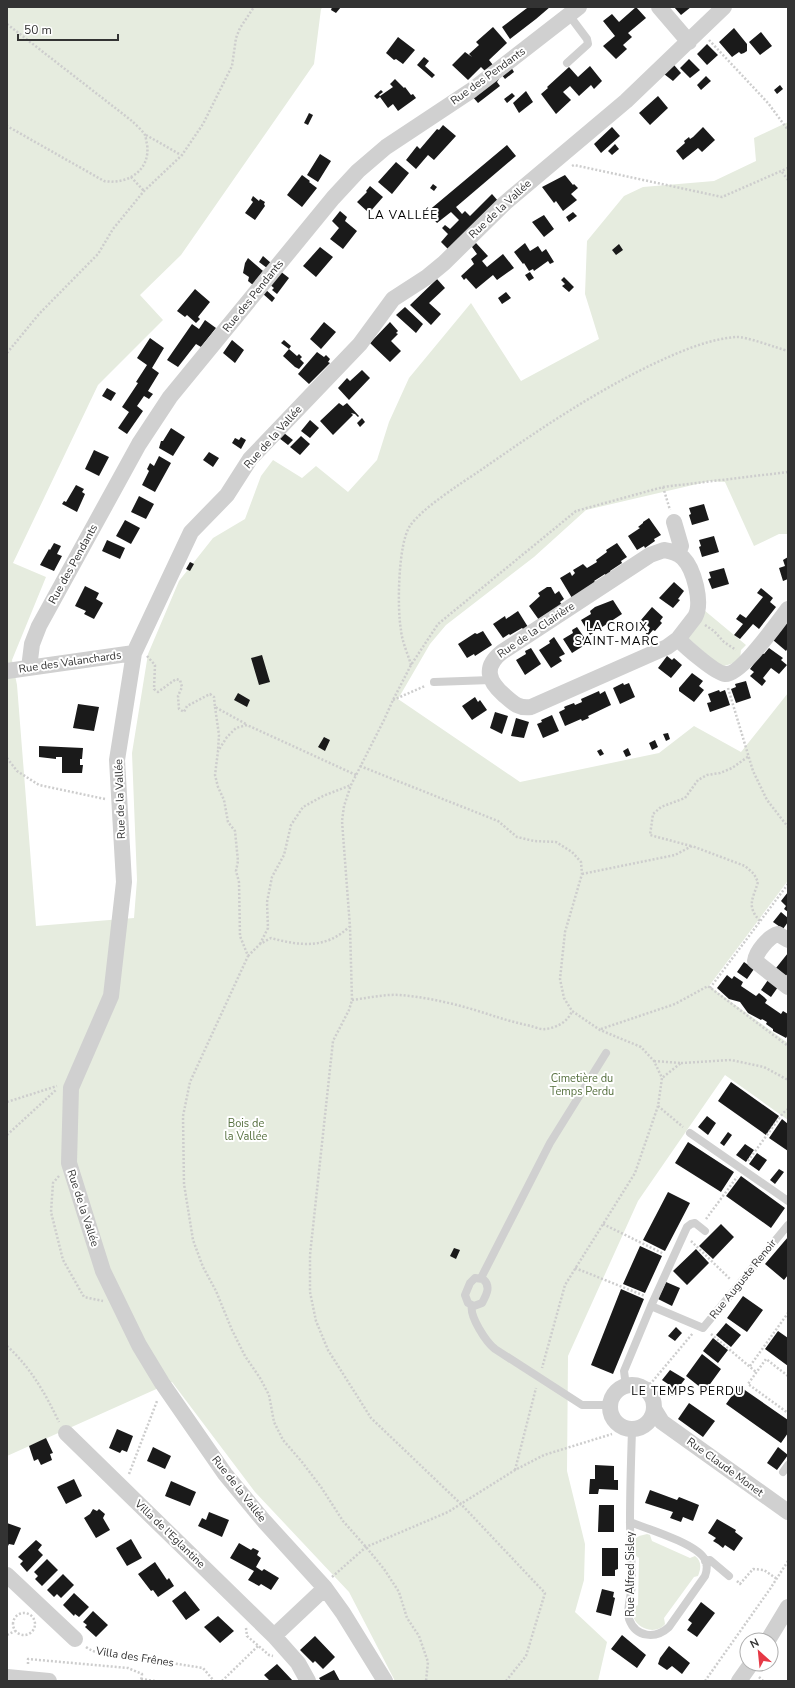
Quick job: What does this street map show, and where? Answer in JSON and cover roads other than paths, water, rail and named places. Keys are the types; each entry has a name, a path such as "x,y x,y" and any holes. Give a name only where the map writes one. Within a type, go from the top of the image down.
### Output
{"street":[{"path":"659,7 689,42"},
{"name":"Rue de la Vallée","path":"385,1681 344,1613 329,1583 264,1521 225,1474 162,1383 139,1345 103,1271 69,1163 71,1088 111,996 124,882 117,760 138,653 191,532 227,495 250,459 360,344 388,304 398,295 427,277 444,263 505,203 544,168 604,121 689,42 724,7"},
{"name":"Rue des Pendants","path":"29,668 32,644 39,626 148,428 170,397 333,198 358,172 386,147 472,90 574,11"},
{"path":"491,680 493,685 511,702 520,707 531,707 661,650 678,639 696,616 699,607 698,592 687,563 678,554 681,546 672,519"},
{"name":"Rue de la Clairière","path":"491,680 491,664 502,652 650,555 664,550 678,554"},
{"path":"678,639 715,669 724,674 736,670 748,659 788,609"},
{"name":"Rue des Valanchards","path":"7,671 138,653"},
{"path":"788,940 778,934 771,937 756,956 754,961 788,987"},
{"path":"626,1386 636,1386 644,1389 651,1397 655,1418 638,1429 632,1430 622,1427 615,1422 611,1414 610,1405 615,1393 626,1386"},
{"name":"Rue Claude Monet","path":"655,1418 788,1512"},
{"name":"Villa de l'Eglantine","path":"66,1433 274,1636 298,1663 308,1681"},
{"path":"7,1574 75,1639"},
{"path":"274,1636 329,1583"},
{"path":"773,1632 788,1607"},
{"path":"739,1681 745,1672"},
{"path":"7,1677 49,1681"}],"lane":[{"path":"567,62 588,44 574,11"},
{"path":"434,682 491,680"},
{"path":"481,1278 550,1142 606,1053"},
{"path":"690,1133 788,1201"},
{"path":"626,1386 624,1371 683,1234 687,1227 691,1224 696,1223 703,1229"},
{"name":"Rue Auguste Renoir","path":"652,1303 701,1327 788,1224"},
{"path":"472,1306 479,1305 482,1302 488,1288 486,1282 481,1278 473,1279 465,1293 466,1300 472,1306 471,1310 486,1339 495,1349 582,1404 610,1405"},
{"name":"Rue Alfred Sisley","path":"630,1522 683,1543 702,1555 706,1561 707,1569 705,1576 669,1627 658,1634 644,1634 632,1624 628,1614 632,1581 630,1522 632,1430"},
{"path":"783,1472 788,1465"},
{"name":"Rue Alfred Sisley","path":"706,1561 710,1560 729,1576"}],"district":[{"name":"LA VALLÉE","path":"403,215"},
{"name":"LA CROIX SAINT-MARC","path":"617,634"},
{"name":"LE TEMPS PERDU","path":"688,1391"}],"park label":[{"name":"Cimetière du Temps Perdu","path":"582,1084"},
{"name":"Bois de la Vallée","path":"246,1129"}]}
